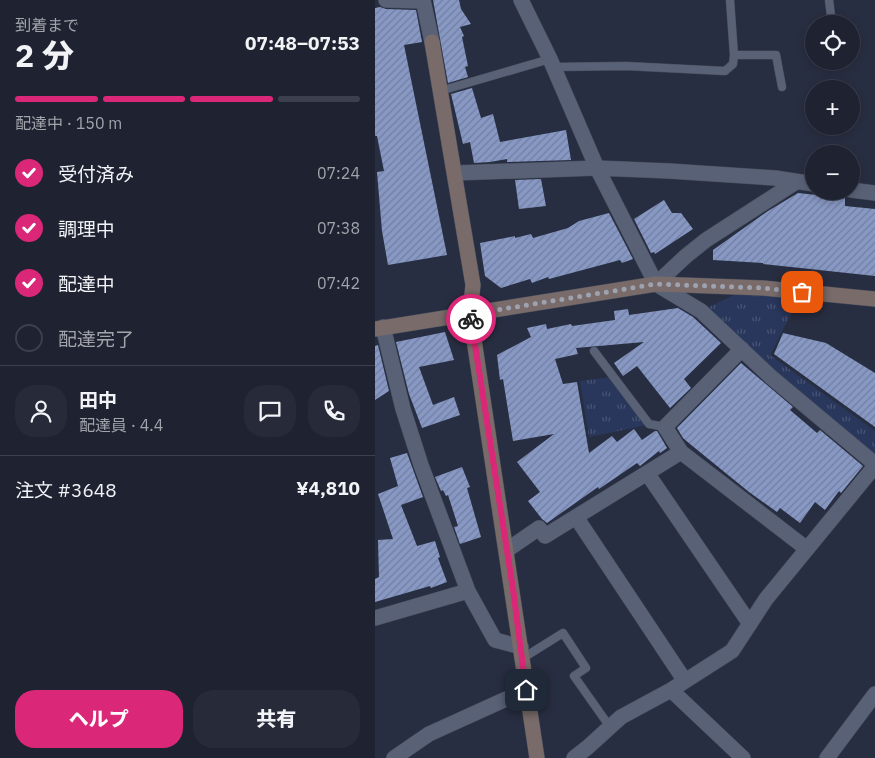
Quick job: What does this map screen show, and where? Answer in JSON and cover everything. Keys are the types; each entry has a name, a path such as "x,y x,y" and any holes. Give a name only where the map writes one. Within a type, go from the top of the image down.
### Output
{"main road":[{"path":"432,42 473,285 470,313 537,758"},
{"path":"379,328 656,284 763,288 875,300"}],"street":[{"path":"386,0 423,1 432,42"},
{"path":"521,0 597,168 656,284 701,311 771,376 875,465 766,599 732,651 671,690 621,717 574,758"},
{"path":"455,173 597,168 775,178 805,183"},
{"path":"656,284 706,240 796,182"},
{"path":"860,191 875,193"},
{"path":"379,328 421,465 468,591 495,640 522,653"},
{"path":"742,350 665,427 681,452 807,549"},
{"path":"507,550 539,528 545,536 681,452"},
{"path":"647,473 750,624"},
{"path":"576,517 685,681"},
{"path":"375,618 468,591"},
{"path":"394,758 429,734 526,690"},
{"path":"671,690 743,758"},
{"path":"827,758 875,694"}],"lane":[{"path":"439,92 551,63 725,71 733,64 734,55 730,0"},
{"path":"829,0 830,15"},
{"path":"734,55 776,55 782,87"},
{"path":"594,351 649,424 665,427"},
{"path":"522,653 563,633 586,668 574,676 610,727"}],"green space":[{"path":"750,287 802,292 770,355 875,431 875,464 701,311"},
{"path":"611,377 647,425 589,437 580,381"}],"building":[{"path":"433,0 459,0 461,9 471,24 460,27 464,36 462,37 468,66 465,67 468,77 448,83"},
{"path":"375,8 416,10 422,42 404,45 447,255 388,265 382,231 377,172 384,171 377,136 375,136"},
{"path":"472,88 481,118 493,114 500,142 566,130 571,160 507,162 507,159 474,163 470,142 463,144 451,94"},
{"path":"541,179 546,206 519,209 515,180"},
{"path":"798,193 805,194 805,200 845,200 845,206 875,209 875,276 763,263 713,260 713,250 768,211"},
{"path":"664,200 672,213 681,213 693,229 655,254 654,252 651,253 634,219"},
{"path":"609,213 633,259 622,263 620,260 549,279 548,277 532,283 530,279 501,288 485,276 480,243 531,234 533,238 568,228 579,221"},
{"path":"678,308 693,317 721,343 684,379 691,388 670,408 637,366 623,376 614,363 644,342 576,348 578,354 555,359 563,384 577,382 589,453 612,436 617,442 634,429 642,440 657,431 667,448 660,453 659,451 640,466 637,463 599,489 598,487 547,523 528,501 540,492 517,462 554,434 513,441 503,379 500,380 497,355 531,337 527,328 546,324 547,329 571,324 572,326 615,320 614,311 628,309 629,315"},
{"path":"445,332 454,360 419,367 433,405 454,397 460,415 422,428 409,394 396,342"},
{"path":"783,333 826,343 875,373 875,427 774,354"},
{"path":"378,345 389,391 375,400 375,346"},
{"path":"741,363 793,407 790,410 817,433 820,430 863,466 841,493 839,491 825,510 815,502 800,523 780,508 777,512 749,492 683,438 677,428"},
{"path":"407,453 423,497 401,505 417,546 435,541 440,557 438,558 447,582 375,602 375,579 379,577 378,540 393,539 378,494 398,486 390,458"},
{"path":"462,467 470,487 467,488 481,537 460,544 454,527 458,526 448,495 446,496 443,490 441,491 435,477"}],"way so far":[{"path":"471,319 470,313 656,284 763,288 802,292"}],"route":[{"path":"471,319 513,589 526,690"}]}
